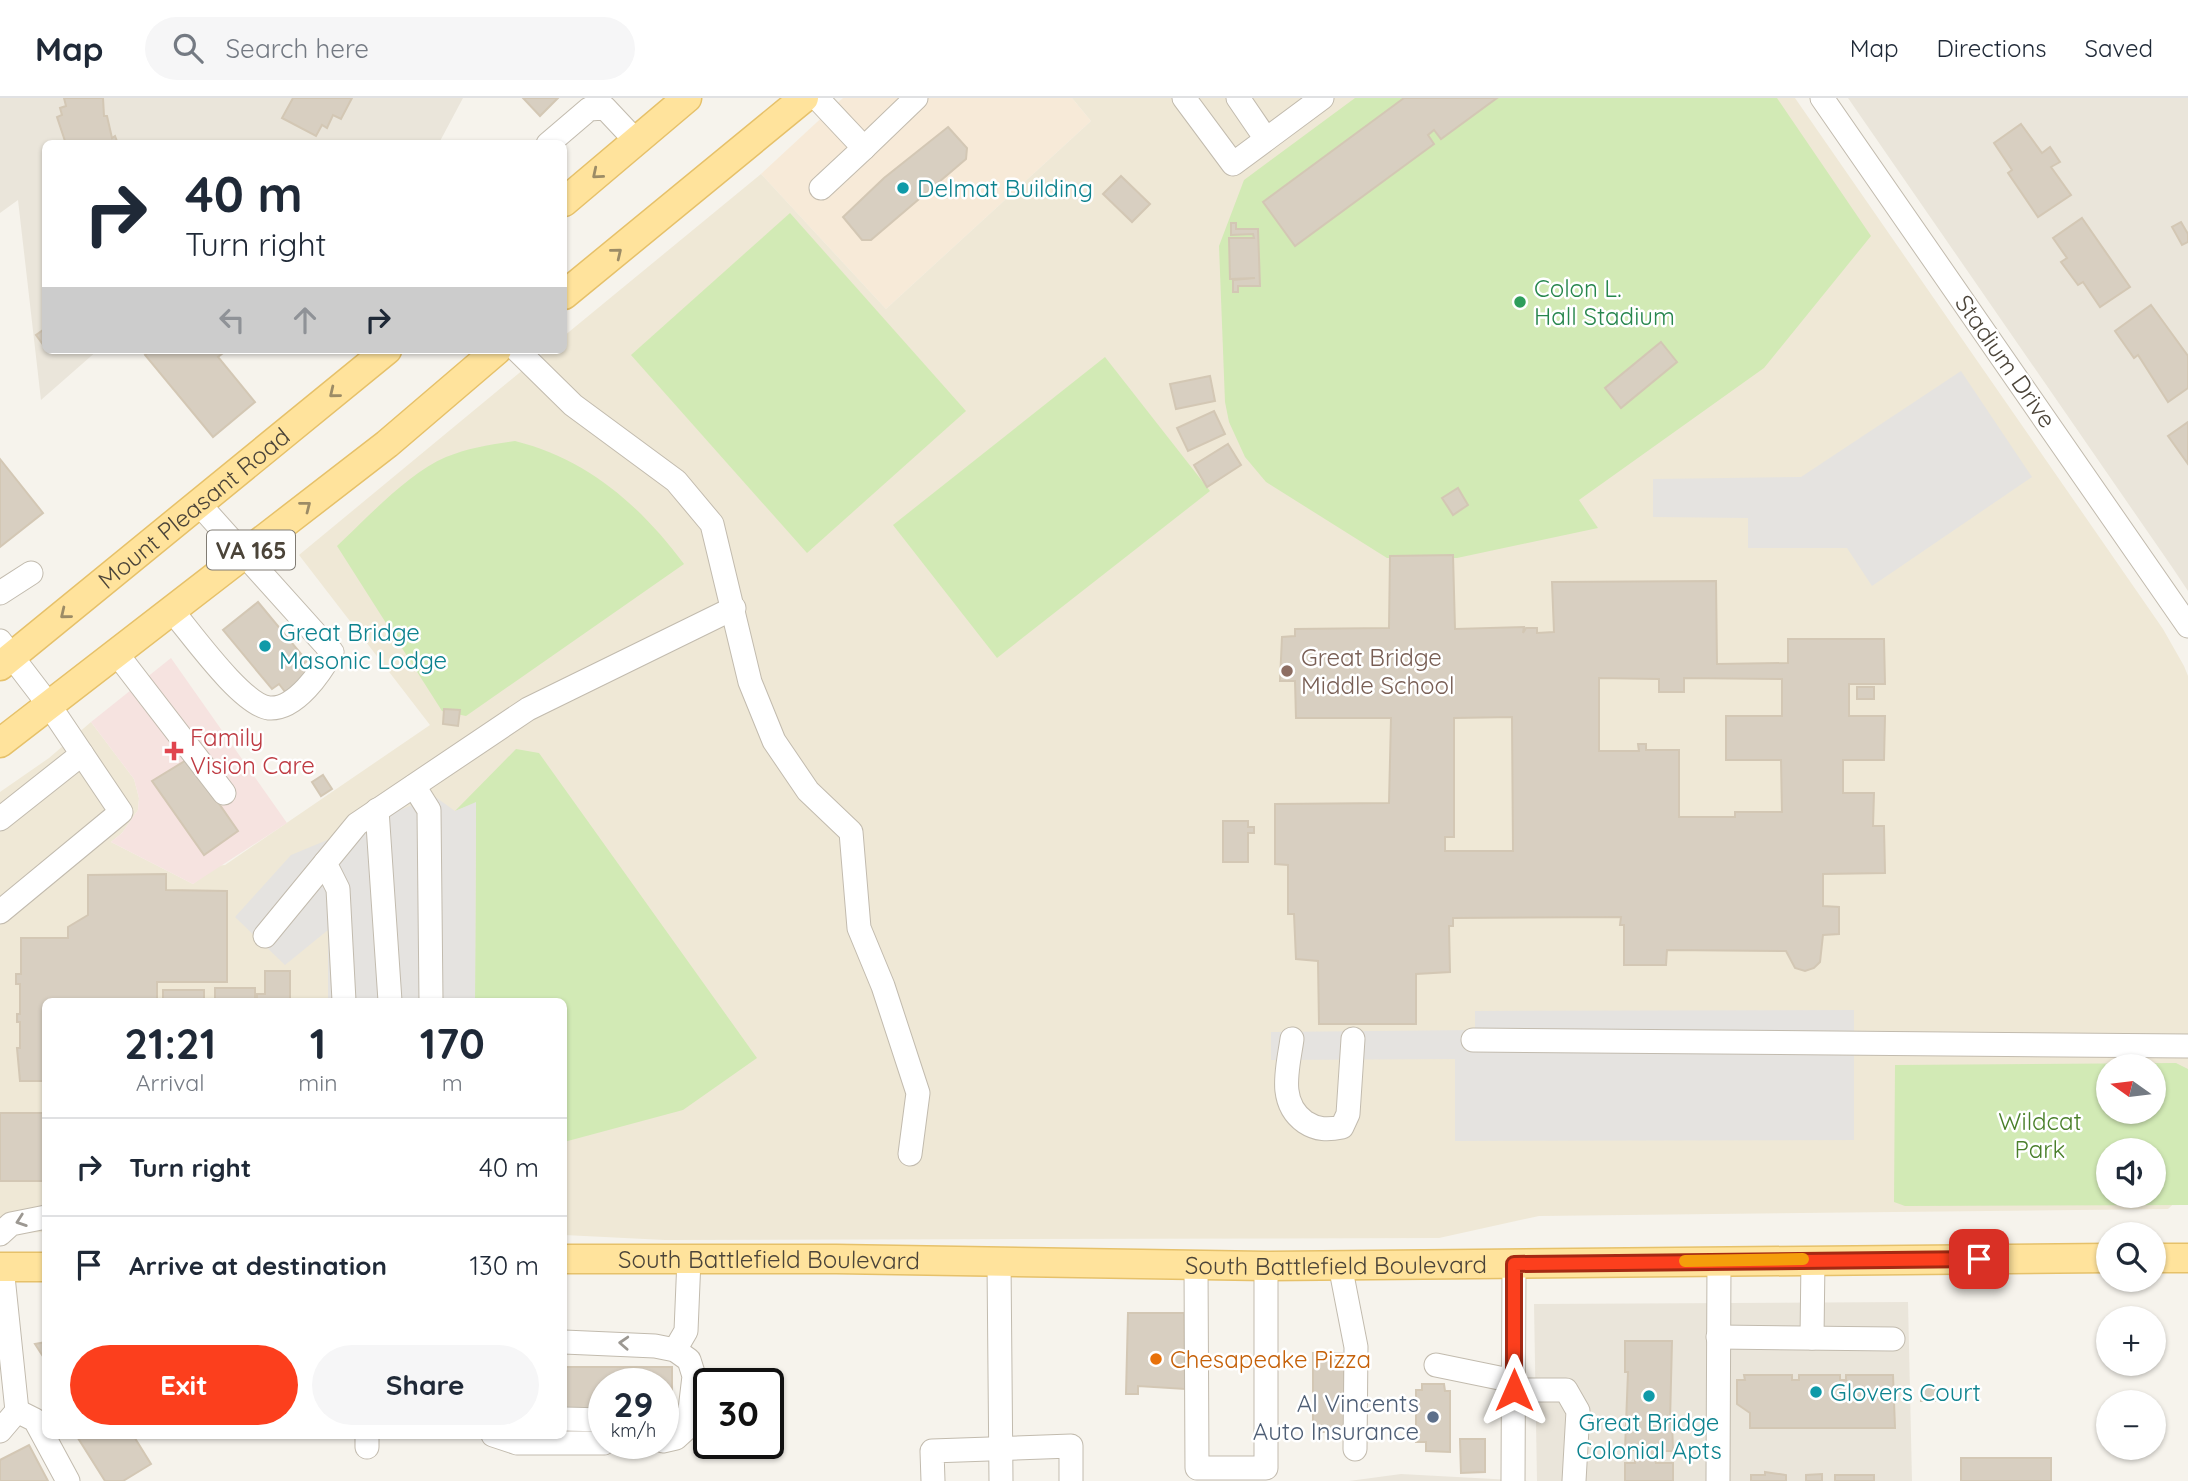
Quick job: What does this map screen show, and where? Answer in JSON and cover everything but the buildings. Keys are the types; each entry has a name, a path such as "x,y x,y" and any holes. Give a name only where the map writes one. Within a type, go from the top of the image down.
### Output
{"main road":[{"path":"567,199 687,98"},
{"path":"567,293 804,98"},
{"name":"Mount Pleasant Road","path":"4,655 199,504 382,354"},
{"name":"VA 165","path":"0,743 173,612 387,444 491,354"},
{"name":"South Battlefield Boulevard","path":"567,1259 1266,1266 2096,1258"},
{"path":"2166,1258 2188,1258"},
{"path":"1,1267 42,1267"}],"street":[{"path":"817,98 864,148"},
{"path":"821,188 916,98"},
{"path":"1184,98 1233,164 1322,98"},
{"path":"1238,98 1266,139"},
{"name":"Stadium Drive","path":"1822,98 2188,626"},
{"path":"553,140 589,109 605,108 636,141"},
{"path":"521,354 573,405 676,481 712,524 750,682 774,741 808,791 851,832 859,928 883,986 918,1093 910,1154"},
{"path":"173,612 248,698 269,708 289,702 321,673 332,652 246,553 199,504"},
{"path":"0,593 31,573"},
{"path":"265,936 356,824 528,709 734,608"},
{"path":"117,654 224,793"},
{"path":"0,912 121,812 49,705 4,655"},
{"path":"0,819 82,754"},
{"path":"414,786 429,810 431,998"},
{"path":"377,810 390,998"},
{"path":"325,863 338,889 344,998"},
{"path":"1292,1039 1286,1098 1295,1115 1313,1128 1330,1129 1342,1126 1348,1114 1353,1040"},
{"path":"1473,1040 2188,1046"},
{"path":"0,1234 11,1224 42,1218"},
{"path":"675,1350 686,1331 689,1259"},
{"path":"1812,1338 1813,1259"},
{"path":"1718,1481 1719,1261"},
{"path":"999,1262 1001,1481"},
{"path":"1513,1481 1514,1264"},
{"path":"1340,1265 1356,1347 1356,1449"},
{"path":"1196,1266 1197,1468 1266,1468 1266,1266"},
{"path":"0,1431 17,1411 1,1267"},
{"path":"1718,1337 1893,1339"},
{"path":"567,1342 628,1343 675,1350 690,1360 694,1376 690,1419 688,1427 679,1435"},
{"path":"1436,1365 1514,1385 1566,1390 1578,1411 1574,1481"},
{"path":"17,1411 35,1420 42,1433"},
{"path":"567,1419 588,1420"},
{"path":"679,1419 690,1419"},
{"path":"45,1439 68,1481"},
{"path":"505,1439 517,1443 588,1443"},
{"path":"933,1481 932,1451 1071,1446 1071,1481"}],"shaded area":[{"path":"0,98 463,98 441,140 42,140 42,354 93,354 41,400 18,200 0,213"},
{"name":"Delmat Building","path":"843,98 1072,98 1091,121 886,309 761,174"},
{"name":"Great Bridge Middle School","path":"1072,98 1795,98 2163,629 2188,676 2188,1190 2168,1209 1539,1216 1439,1238 665,1240 567,1235 567,998 42,998 42,1232 0,1234 0,792 49,758 91,722 134,779 139,798 138,810 122,833 111,842 193,884 216,866 225,865 430,725 299,555 542,354 567,354 567,334 761,174 886,309 1091,121"},
{"path":"1848,98 2188,98 2188,591 2172,567"},
{"path":"1961,371 2032,477 1872,586 1847,548 1748,548 1748,518 1653,517 1653,479 1801,477"},
{"name":"Family Vision Care","path":"171,658 287,823 193,884 111,842 122,833 138,810 139,798 134,779 91,722"},
{"path":"434,796 455,811 476,802 475,998 328,998 328,930 285,965 235,917 291,855"},
{"path":"1854,1010 1854,1140 1455,1141 1455,1059 1271,1060 1271,1032 1475,1030 1475,1011"},
{"path":"1908,1302 1912,1481 1537,1481 1534,1304"},
{"path":"1401,1474 1530,1481 1349,1481"}],"green space":[{"name":"Colon L. Hall Stadium","path":"1355,98 1777,98 1871,236 1764,368 1579,500 1598,528 1457,558 1387,558 1266,482 1245,457 1229,422 1225,402 1219,246 1244,180"},
{"path":"790,213 966,411 807,553 631,355"},
{"path":"1105,357 1210,491 997,658 893,525"},
{"path":"515,441 566,460 610,487 649,522 684,564 466,716 442,711 337,546 388,497 432,464 463,451"},
{"path":"516,749 539,753 757,1058 683,1110 567,1141 567,998 475,998 476,803 455,811"},
{"name":"Wildcat Park","path":"2166,1063 2176,1063 2188,1069 2188,1205 2166,1205 2166,1138 2096,1138 2096,1205 1905,1206 1894,1202 1895,1065 2096,1064 2096,1124 2166,1124"}],"slow traffic":[{"path":"1685,1261 1803,1259"}],"place":[{"name":"Delmat Building","path":"903,188"},
{"name":"Colon L. Hall Stadium","path":"1520,302"},
{"name":"Great Bridge Masonic Lodge","path":"265,646"},
{"name":"Great Bridge Middle School","path":"1287,671"},
{"name":"Family Vision Care","path":"174,751"},
{"name":"Chesapeake Pizza","path":"1156,1359"},
{"name":"Glovers Court","path":"1816,1392"},
{"name":"Great Bridge Colonial Apts","path":"1649,1396"},
{"name":"Al Vincents Auto Insurance","path":"1433,1417"}],"route":[{"path":"1514,1390 1514,1264 1979,1259"}]}
